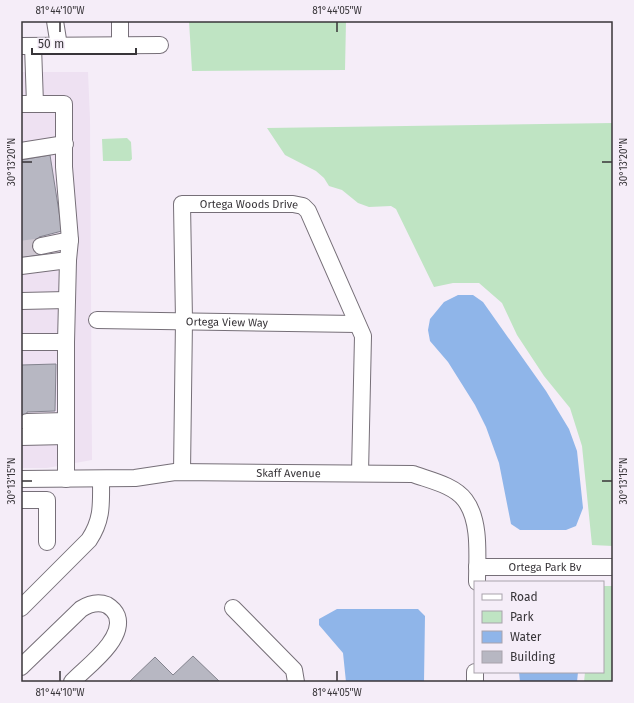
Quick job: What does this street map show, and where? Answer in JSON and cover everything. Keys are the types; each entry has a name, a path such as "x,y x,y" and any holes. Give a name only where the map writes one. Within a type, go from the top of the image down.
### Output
{"street":[{"path":"55,21 59,46"},
{"path":"120,21 120,45"},
{"path":"66,479 66,342 68,260 70,240 64,167 64,104 28,104 27,46 160,45"},
{"path":"21,151 65,144"},
{"name":"Ortega Woods Drive","path":"182,472 184,320 182,204 293,204 303,206 308,211 363,336 360,474"},
{"path":"41,246 70,240"},
{"path":"21,266 68,260"},
{"path":"21,301 67,300"},
{"name":"Ortega View Way","path":"97,320 184,320 357,324"},
{"path":"21,342 66,342"},
{"path":"24,430 66,429"},
{"name":"Skaff Avenue","path":"21,479 135,478 182,472 413,474 447,487 464,499 474,516 477,574"},
{"path":"21,608 89,540 97,527 100,516 101,478"},
{"path":"21,500 47,500 47,542"},
{"name":"Ortega Park Bv","path":"477,574 613,566"},
{"path":"21,666 81,609 90,604 106,605 116,613 119,624 118,630 106,648 72,682"},
{"path":"233,608 294,670 296,682"}],"shaded area":[{"path":"21,72 88,72 90,119 92,460 47,468 21,468"}],"green space":[{"path":"189,21 346,21 345,70 192,71"},
{"path":"613,123 613,546 592,545 582,446 570,408 544,376 517,335 502,303 479,283 453,283 434,287 396,209 391,206 369,207 358,203 342,190 329,186 324,178 316,171 285,155 267,128"},
{"path":"127,138 131,142 132,159 130,161 103,161 102,139"},
{"path":"604,586 613,586 613,682 584,682 585,673 604,673"}],"water":[{"path":"458,295 473,295 483,302 546,391 569,429 577,451 583,508 576,526 566,530 520,530 511,524 499,463 486,427 475,405 448,362 430,341 428,330 430,319 444,302"},
{"path":"337,609 418,609 425,616 424,682 346,682 343,653 319,625 319,619"},
{"path":"519,673 578,673 577,682 520,682"}],"building":[{"path":"50,155 62,231 39,237 42,254 21,258 21,160"},
{"path":"56,364 55,411 27,412 27,431 21,431 21,365"},
{"path":"193,656 219,681 129,682 155,657 173,675"}],"tunnel":[{"path":"21,249 41,246"}]}
